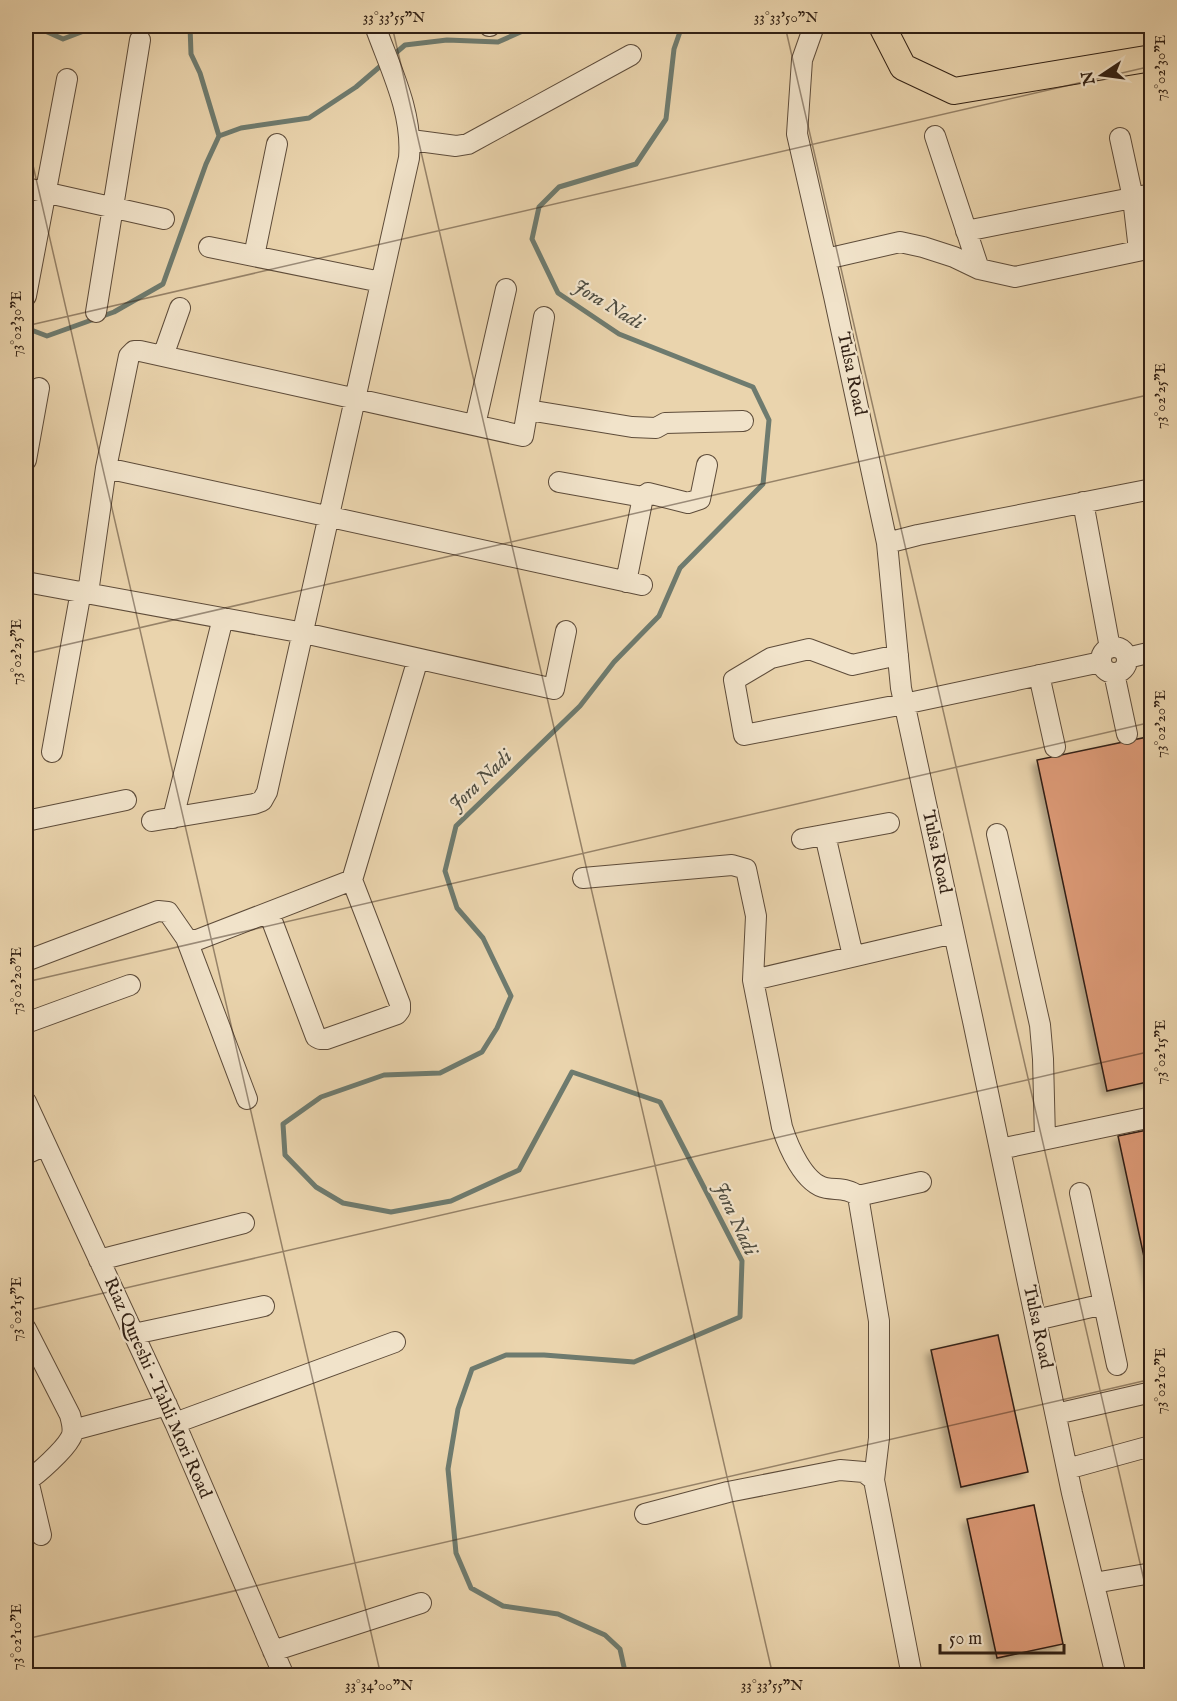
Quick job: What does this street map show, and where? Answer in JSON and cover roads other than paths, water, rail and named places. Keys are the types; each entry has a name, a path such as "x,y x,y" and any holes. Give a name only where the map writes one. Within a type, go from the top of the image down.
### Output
{"main road":[{"path":"882,26 903,67 954,91 1152,58"}],"street":[{"path":"152,821 254,804 262,801 267,792 409,158 411,140 406,110 375,26"},
{"name":"Tulsa Road","path":"814,26 802,60 797,134 887,543 904,704 1067,1469 1116,1676"},
{"path":"96,312 140,40"},
{"path":"411,140 456,146 468,144 631,55"},
{"path":"26,296 35,191 67,79"},
{"path":"935,136 979,269"},
{"path":"826,259 900,242 954,257 979,269 1015,277 1145,249 1142,196 1120,138"},
{"path":"254,256 277,144"},
{"path":"35,191 164,219"},
{"path":"966,231 1142,196"},
{"path":"208,247 381,282"},
{"path":"475,425 506,289"},
{"path":"163,356 180,308"},
{"path":"52,752 106,468 129,356 134,351 523,436 544,316"},
{"path":"26,460 39,388"},
{"path":"528,410 632,427 656,428 665,423 743,421"},
{"path":"106,468 634,584 644,497 648,493 688,503 695,502 700,499 707,465"},
{"path":"559,482 644,497"},
{"path":"887,543 1152,489"},
{"path":"1083,502 1127,734"},
{"path":"26,582 304,633 554,689 566,631"},
{"path":"173,818 223,618"},
{"path":"898,655 852,664 809,649 771,658 734,680 744,735 1152,652"},
{"path":"269,913 316,1037 320,1040 326,1039 397,1014 400,1004 352,880 418,659"},
{"path":"1039,675 1055,747"},
{"path":"26,820 126,800"},
{"path":"802,840 889,823"},
{"path":"997,834 1040,1025 1044,1069 1045,1139"},
{"path":"825,835 853,956"},
{"path":"583,878 732,865 746,869 756,916 753,980 782,1127 789,1147 808,1177 820,1186 851,1191 858,1196 879,1321 879,1438 874,1480 912,1676"},
{"path":"186,938 197,940 352,880"},
{"path":"26,961 158,910 168,912 186,938 247,1099"},
{"path":"753,980 954,933"},
{"path":"26,1023 130,985"},
{"name":"Riaz Qureshi - Tahli Mori Road","path":"26,1102 167,1405 284,1676"},
{"path":"1000,1149 1152,1117"},
{"path":"26,1154 46,1145"},
{"path":"858,1196 921,1182"},
{"path":"1080,1193 1118,1365"},
{"path":"99,1260 244,1223"},
{"path":"1036,1320 1104,1304"},
{"path":"134,1334 264,1306"},
{"path":"26,1329 70,1416 73,1430 71,1438 36,1475 27,1479 41,1535"},
{"path":"175,1423 395,1342"},
{"path":"1056,1414 1152,1392"},
{"path":"73,1430 167,1405"},
{"path":"1067,1469 1147,1447 1152,1453"},
{"path":"645,1514 728,1492 840,1470 864,1472 874,1480"},
{"path":"1094,1584 1152,1574"},
{"path":"273,1651 421,1603"}],"waterway":[{"path":"34,26 63,39 97,26"},
{"path":"190,26 191,54 200,73 219,136"},
{"path":"391,57 405,45 447,40 498,42 534,26"},
{"name":"Jora Nadi","path":"626,1676 620,1649 605,1635 558,1614 503,1606 471,1588 456,1553 448,1469 458,1409 472,1369 506,1355 544,1355 634,1362 740,1317 742,1261 660,1102 572,1072 519,1170 451,1201 391,1212 343,1203 316,1187 285,1155 283,1124 321,1097 384,1075 440,1073 482,1052 497,1028 511,996 483,938 457,908 445,871 456,826 580,706 614,662 659,616 680,568 763,484 769,420 753,387 619,334 558,293 532,239 539,207 559,187 636,164 666,119 674,49 682,26"},
{"path":"26,328 47,336 114,312 163,284 206,164 219,136 241,128 309,118 356,87 384,63"}]}
